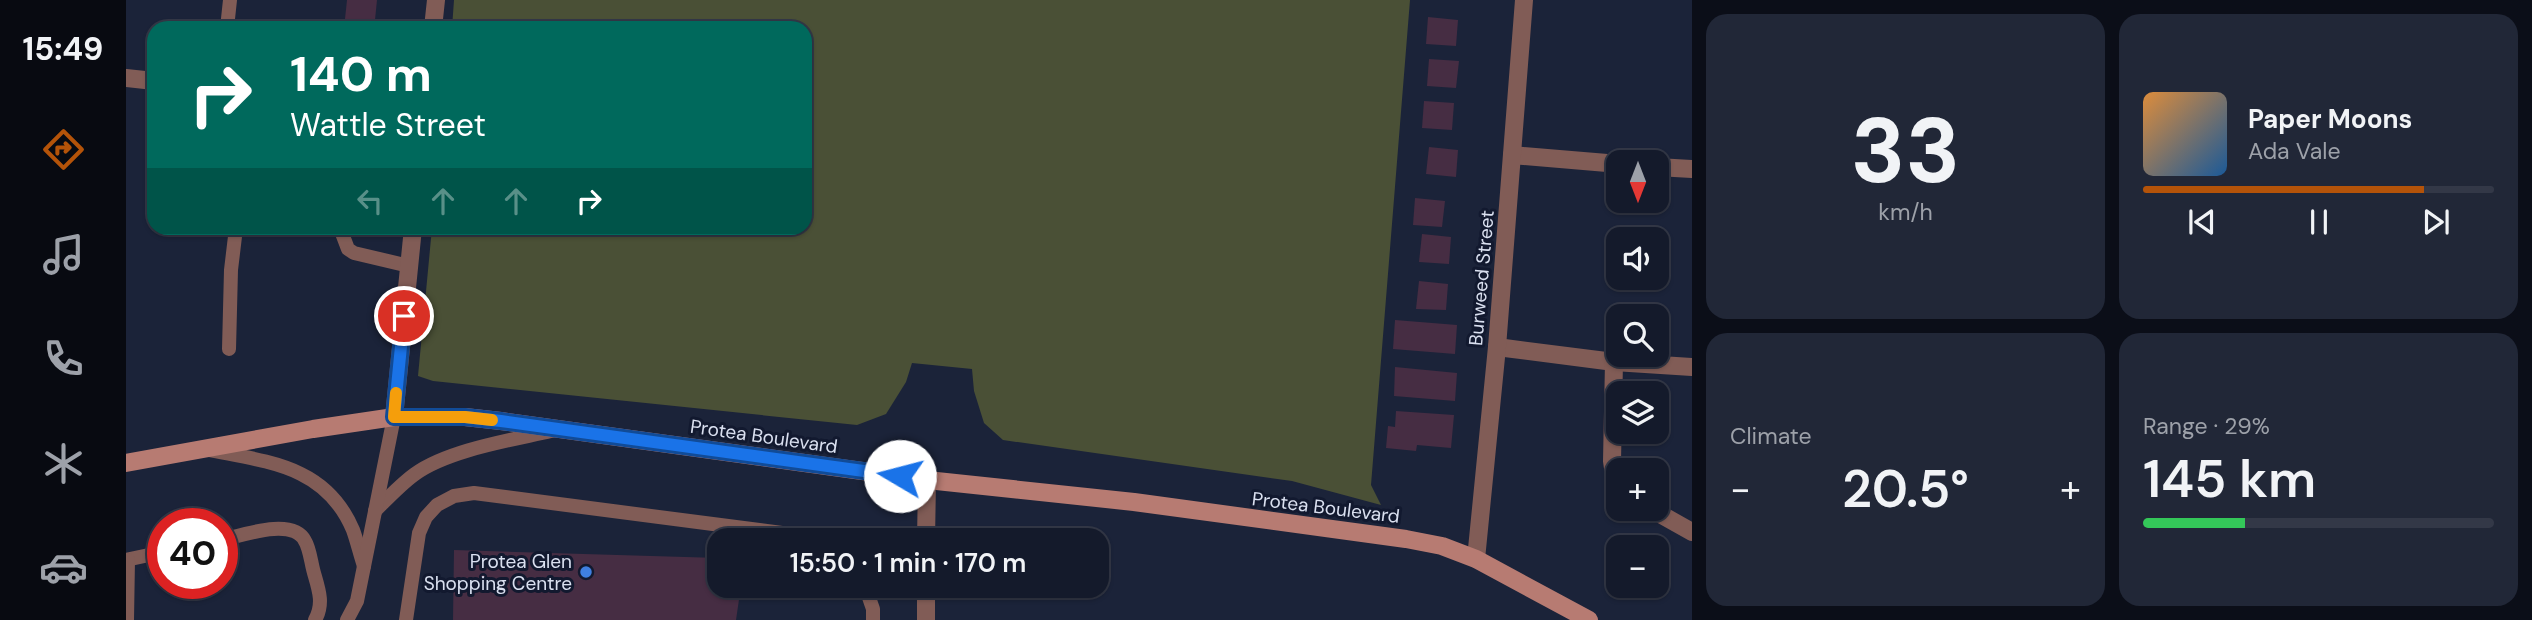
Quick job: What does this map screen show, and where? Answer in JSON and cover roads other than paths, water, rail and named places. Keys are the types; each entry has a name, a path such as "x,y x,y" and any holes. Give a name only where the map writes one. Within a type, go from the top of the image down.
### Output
{"street":[{"path":"434,21 436,0"},
{"name":"Burweed Street","path":"1476,559 1497,347 1524,0"},
{"path":"126,78 147,80"},
{"path":"1512,156 1606,163"},
{"path":"1670,168 1692,170"},
{"path":"394,417 412,235"},
{"path":"1497,347 1606,361"},
{"path":"1669,366 1692,368"},
{"path":"1612,458 1614,367"},
{"name":"Protea Boulevard","path":"126,463 394,417 465,417 927,480 1134,502 1394,537 1442,546 1476,559 1589,620"},
{"path":"926,528 927,480"},
{"path":"1669,519 1692,532"},
{"path":"926,598 926,620"}],"lane":[{"path":"228,21 230,0"},
{"path":"229,349 231,270 235,235"},
{"path":"343,235 348,249 354,253 409,266"},
{"path":"347,620 357,601 394,417"},
{"path":"374,511 416,473 436,461 560,429"},
{"path":"203,449 281,465 306,475 322,486 335,499 352,529 364,566"},
{"path":"405,620 419,533 426,517 437,505 454,496 474,493 744,528"},
{"path":"238,537 278,528 294,530 305,539 321,609 315,620"},
{"path":"127,620 127,560 147,556"},
{"path":"870,598 873,620"},
{"path":"357,601 359,620"}],"place":[{"name":"Protea Glen Shopping Centre","path":"586,572"}]}
